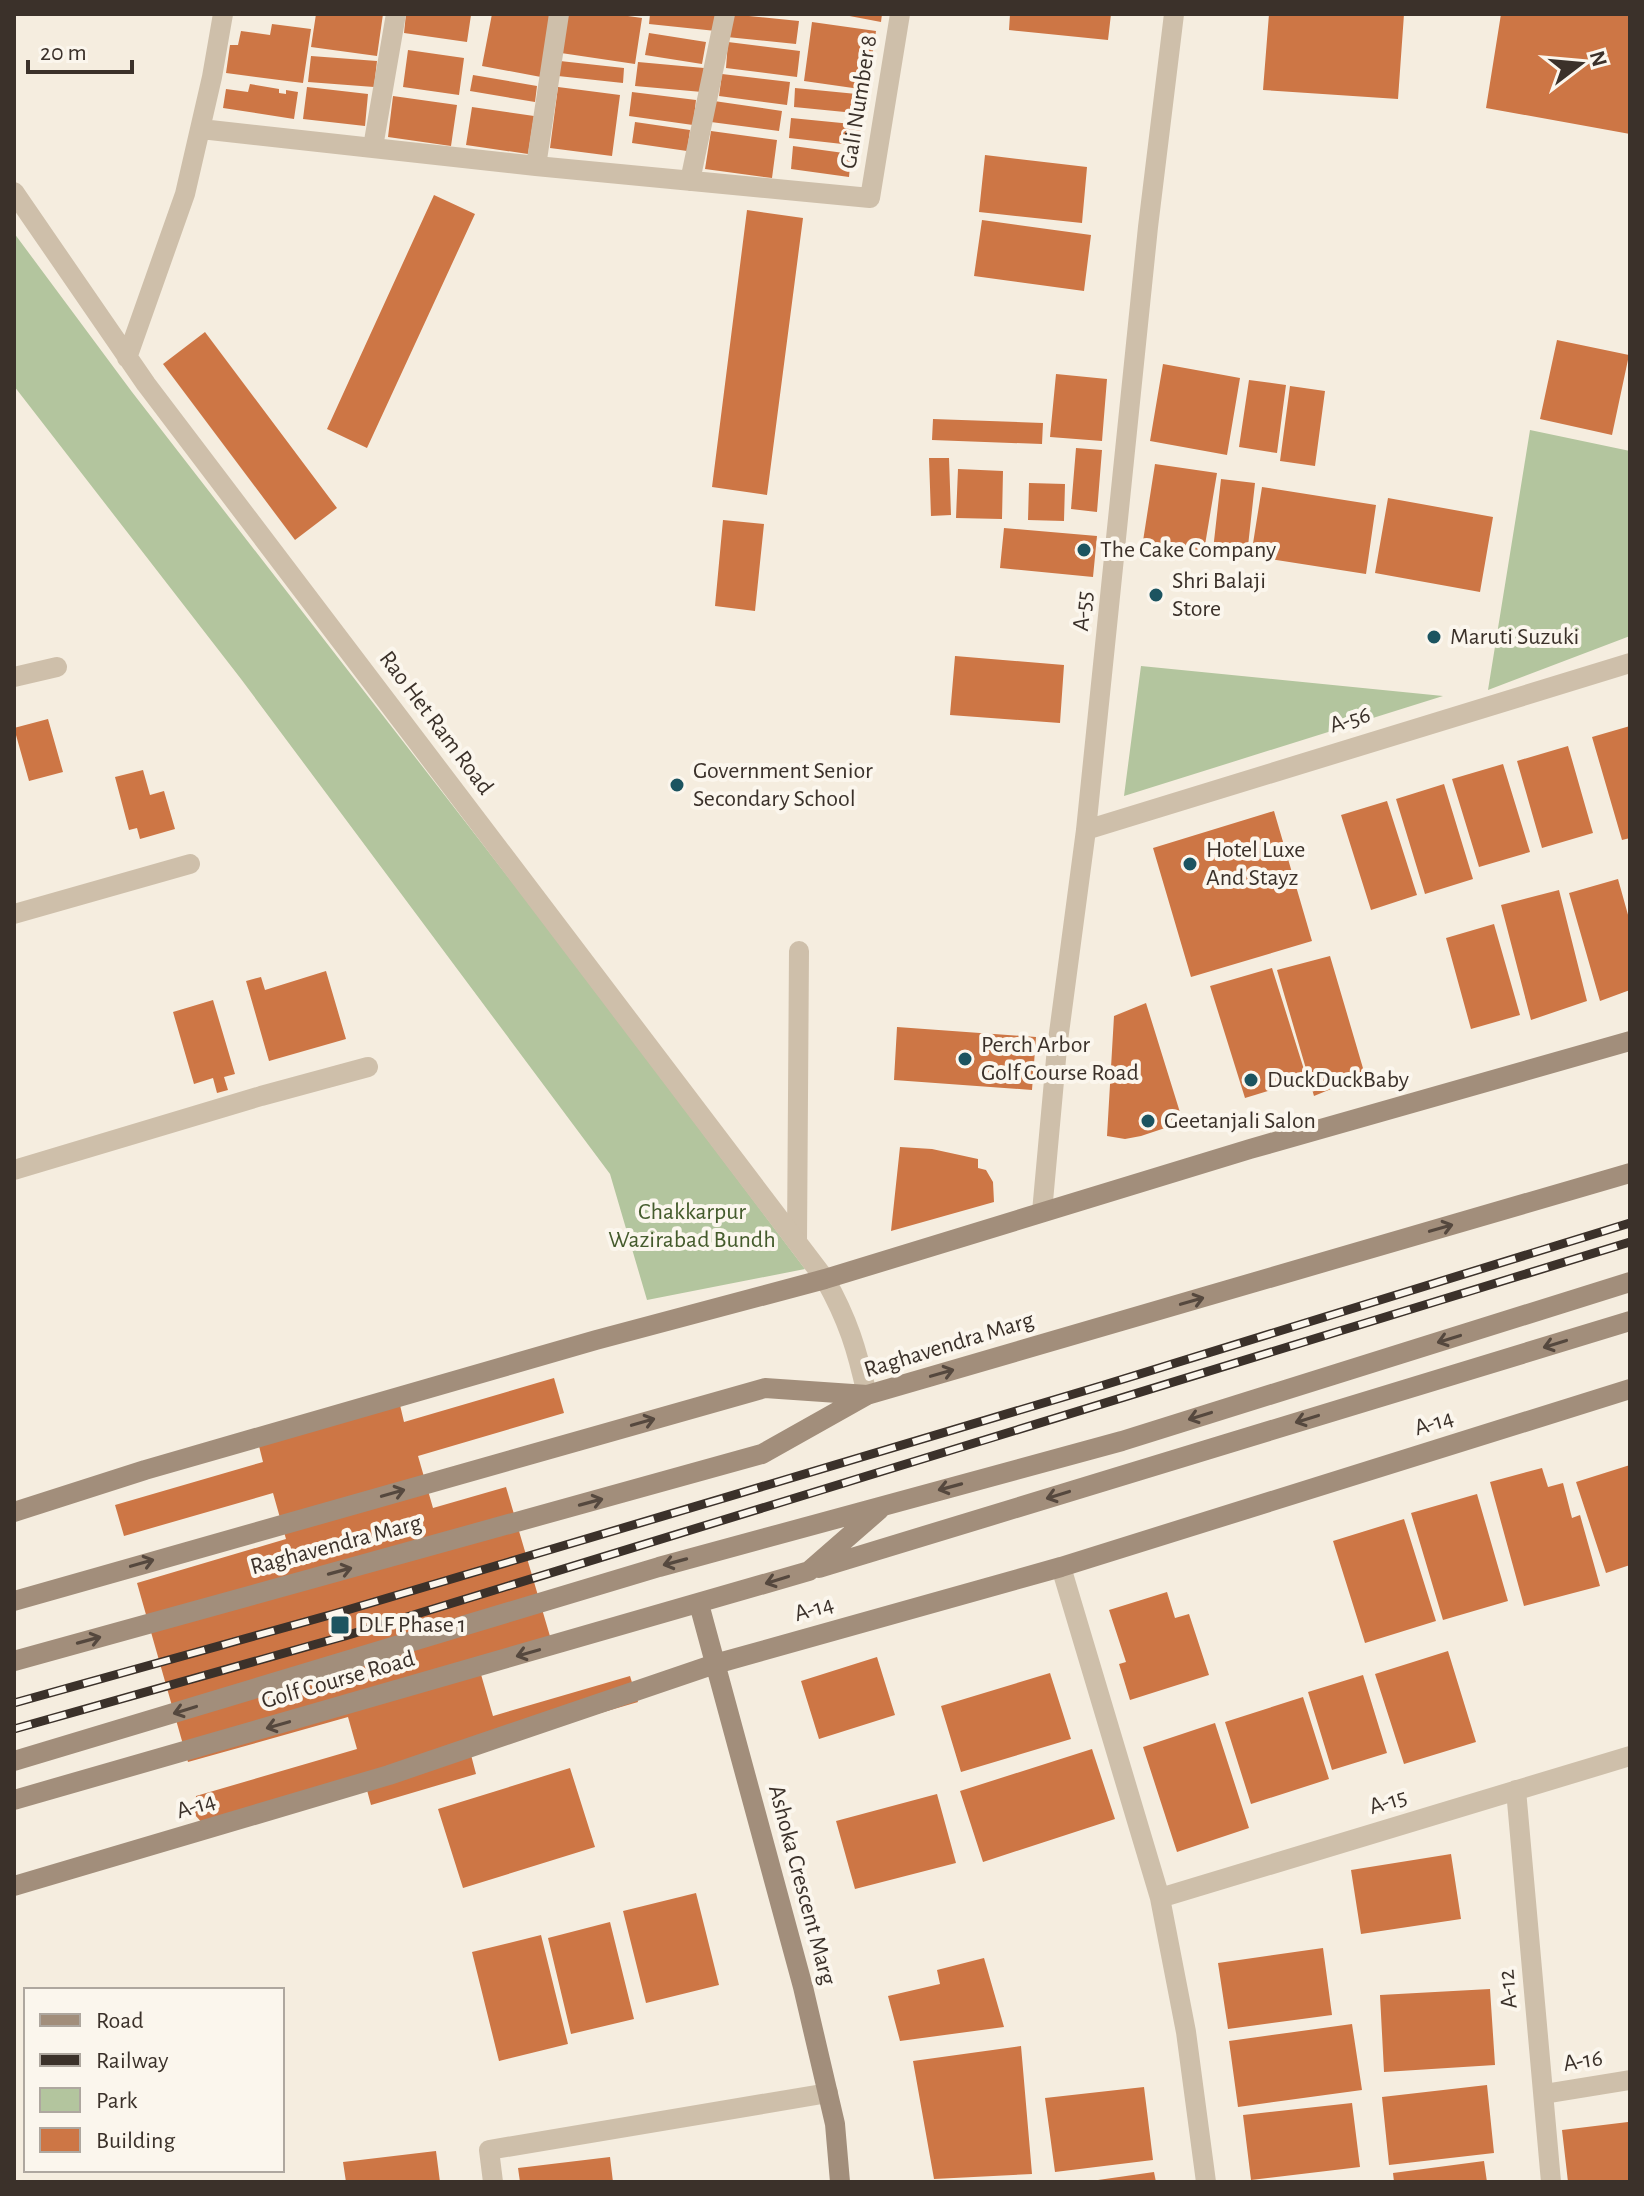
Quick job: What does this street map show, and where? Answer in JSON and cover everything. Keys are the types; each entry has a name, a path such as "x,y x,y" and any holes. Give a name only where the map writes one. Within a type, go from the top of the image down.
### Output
{"street":[{"path":"127,358 185,194 223,14"},
{"path":"373,147 396,14"},
{"path":"536,166 559,14"},
{"path":"201,129 690,181 725,14"},
{"name":"Gali Number 8","path":"690,181 870,198 900,14"},
{"name":"A-55","path":"1042,1212 1057,1048 1086,830 1148,227 1174,14"},
{"name":"Rao Het Ram Road","path":"14,192 127,358 825,1279 844,1313 855,1342 867,1395"},
{"name":"A-56","path":"1086,830 1630,663"},
{"path":"14,677 57,667"},
{"path":"14,914 190,864"},
{"path":"797,1242 799,951"},
{"path":"14,1512 145,1470 825,1279 1250,1149 1630,1041"},
{"path":"14,1170 368,1067"},
{"name":"Raghavendra Marg","path":"14,1661 762,1454 867,1395 1630,1173"},
{"path":"14,1761 659,1567 1122,1441 1626,1284"},
{"path":"809,1571 1630,1321"},
{"path":"14,1601 765,1388 867,1395"},
{"name":"A-14","path":"14,1886 389,1775 715,1664 1061,1567 1628,1395"},
{"name":"Golf Course Road","path":"14,1800 809,1571 885,1505"},
{"path":"1061,1567 1160,1898 1186,2032 1206,2182"},
{"name":"Ashoka Crescent Marg","path":"699,1604 803,1987 835,2124 840,2182"},
{"name":"A-15","path":"1160,1898 1630,1756"},
{"name":"A-12","path":"1516,1790 1551,2182"},
{"name":"A-16","path":"1544,2094 1630,2080"},
{"path":"493,2182 489,2150 828,2093"}],"green space":[{"name":"Chakkarpur Wazirabad Bundh","path":"14,233 132,392 557,940 805,1269 647,1300 610,1174 241,679 14,386"},
{"path":"1530,430 1630,451 1630,636 1488,690"},
{"path":"1141,666 1443,696 1124,796"}],"building":[{"path":"316,14 383,14 377,56 311,47"},
{"path":"406,14 471,15 467,42 404,33"},
{"path":"492,14 553,14 541,77 482,66"},
{"path":"566,14 614,14 642,18 635,64 561,53"},
{"path":"650,14 718,14 716,31 649,24"},
{"path":"729,14 799,21 796,44 727,37"},
{"path":"839,14 882,14 881,22"},
{"path":"1010,14 1111,14 1108,40 1009,30"},
{"path":"1269,14 1404,14 1398,99 1263,90"},
{"path":"1501,14 1630,14 1630,134 1486,108"},
{"path":"812,22 876,31 867,90 804,81"},
{"path":"272,24 311,29 303,83 226,73 230,45 238,45 241,31 270,35"},
{"path":"649,33 706,42 702,64 645,55"},
{"path":"728,42 800,51 797,77 726,68"},
{"path":"408,50 464,58 459,95 403,87"},
{"path":"311,56 377,61 374,87 308,82"},
{"path":"560,61 624,68 623,83 558,76"},
{"path":"638,62 704,68 702,92 635,86"},
{"path":"722,74 790,82 787,105 719,96"},
{"path":"473,75 537,86 535,102 470,91"},
{"path":"250,84 279,89 279,93 286,94 286,90 298,92 294,119 223,108 226,89 248,92"},
{"path":"307,87 368,94 365,126 303,119"},
{"path":"558,87 620,95 612,156 550,148"},
{"path":"795,88 867,95 865,114 794,107"},
{"path":"632,92 696,100 693,125 629,116"},
{"path":"393,96 457,105 451,146 388,137"},
{"path":"714,101 782,111 779,131 711,122"},
{"path":"472,107 534,116 528,154 466,145"},
{"path":"791,118 862,125 860,146 789,138"},
{"path":"635,122 690,130 687,151 632,143"},
{"path":"711,131 777,140 772,178 705,169"},
{"path":"793,146 851,154 849,177 791,169"},
{"path":"985,155 1087,167 1082,223 979,212"},
{"path":"434,195 475,214 367,448 327,429"},
{"path":"747,210 803,218 767,495 712,487"},
{"path":"982,220 1091,235 1084,291 974,276"},
{"path":"205,332 337,508 295,540 163,364"},
{"path":"1557,340 1629,355 1612,435 1540,419"},
{"path":"1163,364 1240,378 1227,455 1150,441"},
{"path":"1056,374 1107,379 1102,441 1050,437"},
{"path":"1249,380 1286,385 1277,453 1239,447"},
{"path":"1290,386 1325,391 1315,466 1280,461"},
{"path":"933,419 1043,423 1042,444 932,440"},
{"path":"1076,448 1102,450 1097,512 1071,509"},
{"path":"929,458 949,458 951,515 931,516"},
{"path":"1155,464 1217,473 1204,551 1143,541"},
{"path":"958,469 1003,471 1002,519 956,518"},
{"path":"1221,479 1255,483 1247,555 1213,550"},
{"path":"1029,483 1065,484 1064,521 1028,520"},
{"path":"1262,487 1376,505 1366,574 1251,556"},
{"path":"1388,498 1493,517 1480,592 1375,573"},
{"path":"723,520 764,524 755,611 715,606"},
{"path":"1004,528 1097,536 1093,577 1000,568"},
{"path":"955,656 1064,665 1060,723 950,715"},
{"path":"48,719 63,772 29,781 14,728"},
{"path":"1630,726 1630,838 1622,840 1592,737"},
{"path":"1568,746 1593,833 1542,848 1517,761"},
{"path":"1503,764 1530,852 1479,867 1452,779"},
{"path":"143,770 150,795 164,791 175,829 140,839 137,828 129,830 115,777"},
{"path":"1444,784 1473,879 1425,894 1396,799"},
{"path":"1387,801 1417,895 1371,910 1341,815"},
{"path":"1274,811 1312,941 1191,977 1153,848"},
{"path":"1618,879 1630,922 1630,990 1600,1001 1569,893"},
{"path":"1559,890 1587,1001 1531,1020 1501,905"},
{"path":"1494,924 1520,1015 1471,1029 1446,938"},
{"path":"1330,956 1365,1075 1314,1096 1277,970"},
{"path":"1272,968 1307,1079 1245,1098 1210,986"},
{"path":"326,971 346,1039 269,1061 246,981 261,977 265,990"},
{"path":"213,1000 235,1074 224,1077 228,1090 217,1093 213,1078 194,1084 173,1012"},
{"path":"1146,1003 1183,1122 1125,1139 1107,1136 1114,1016"},
{"name":"Perch Arbor Golf Course Road","path":"897,1027 1036,1037 1032,1090 894,1080"},
{"path":"900,1147 932,1149 978,1159 978,1168 986,1170 993,1182 994,1202 891,1231"},
{"path":"554,1378 564,1413 418,1456 433,1508 506,1487 552,1643 478,1664 493,1716 630,1676 638,1702 470,1751 476,1774 371,1805 364,1779 204,1825 195,1815 196,1796 357,1749 348,1717 188,1762 137,1583 286,1539 273,1493 124,1536 115,1505 263,1462 259,1446 400,1405 404,1422"},
{"path":"1630,1465 1630,1565 1606,1573 1576,1482"},
{"path":"1542,1468 1548,1487 1563,1483 1572,1518 1580,1515 1600,1586 1524,1606 1490,1482"},
{"path":"1477,1494 1508,1601 1443,1620 1411,1513"},
{"path":"1404,1519 1436,1621 1365,1643 1333,1541"},
{"path":"1167,1592 1175,1618 1189,1614 1209,1675 1130,1700 1119,1664 1126,1662 1109,1610"},
{"path":"1448,1651 1476,1742 1404,1764 1375,1674"},
{"path":"877,1657 895,1715 819,1739 801,1681"},
{"path":"1050,1673 1071,1739 961,1772 941,1706"},
{"path":"1363,1675 1387,1753 1332,1770 1308,1692"},
{"path":"1303,1697 1329,1779 1251,1804 1225,1722"},
{"path":"1215,1723 1249,1828 1177,1852 1143,1747"},
{"path":"1092,1749 1115,1819 983,1862 960,1791"},
{"path":"570,1768 595,1847 463,1888 438,1809"},
{"path":"937,1794 956,1863 855,1889 836,1821"},
{"path":"1451,1854 1461,1919 1361,1934 1351,1870"},
{"path":"696,1893 719,1985 646,2003 623,1911"},
{"path":"610,1922 634,2019 571,2034 548,1938"},
{"path":"541,1935 568,2044 499,2061 472,1952"},
{"path":"1323,1948 1332,2015 1228,2029 1218,1963"},
{"path":"984,1958 1004,2027 900,2041 888,1996 940,1984 937,1970"},
{"path":"1490,1989 1495,2065 1384,2072 1380,1995"},
{"path":"1352,2024 1362,2090 1238,2107 1229,2041"},
{"path":"1021,2046 1032,2174 934,2179 913,2061"},
{"path":"1487,2085 1494,2153 1389,2165 1382,2097"},
{"path":"1144,2087 1153,2160 1055,2172 1045,2098"},
{"path":"1352,2103 1360,2167 1251,2180 1243,2115"},
{"path":"1628,2122 1630,2182 1568,2182 1562,2130"},
{"path":"436,2151 440,2182 346,2182 343,2162"},
{"path":"610,2157 613,2182 520,2182 518,2168"},
{"path":"1484,2161 1487,2182 1394,2182 1393,2173"},
{"path":"1154,2172 1156,2182 1098,2182 1098,2180"}],"railway":[{"path":"14,1703 337,1613 1104,1385 1630,1223"},
{"path":"14,1729 345,1636 1630,1242"}],"place":[{"name":"The Cake Company","path":"1084,550"},
{"name":"Shri Balaji Store","path":"1156,595"},
{"name":"Maruti Suzuki","path":"1434,637"},
{"name":"Government Senior Secondary School","path":"677,785"},
{"name":"Hotel Luxe And Stayz","path":"1190,864"},
{"name":"Perch Arbor Golf Course Road","path":"965,1059"},
{"name":"DuckDuckBaby","path":"1251,1080"},
{"name":"Geetanjali Salon","path":"1148,1121"},
{"name":"DLF Phase 1","path":"340,1625"}]}
